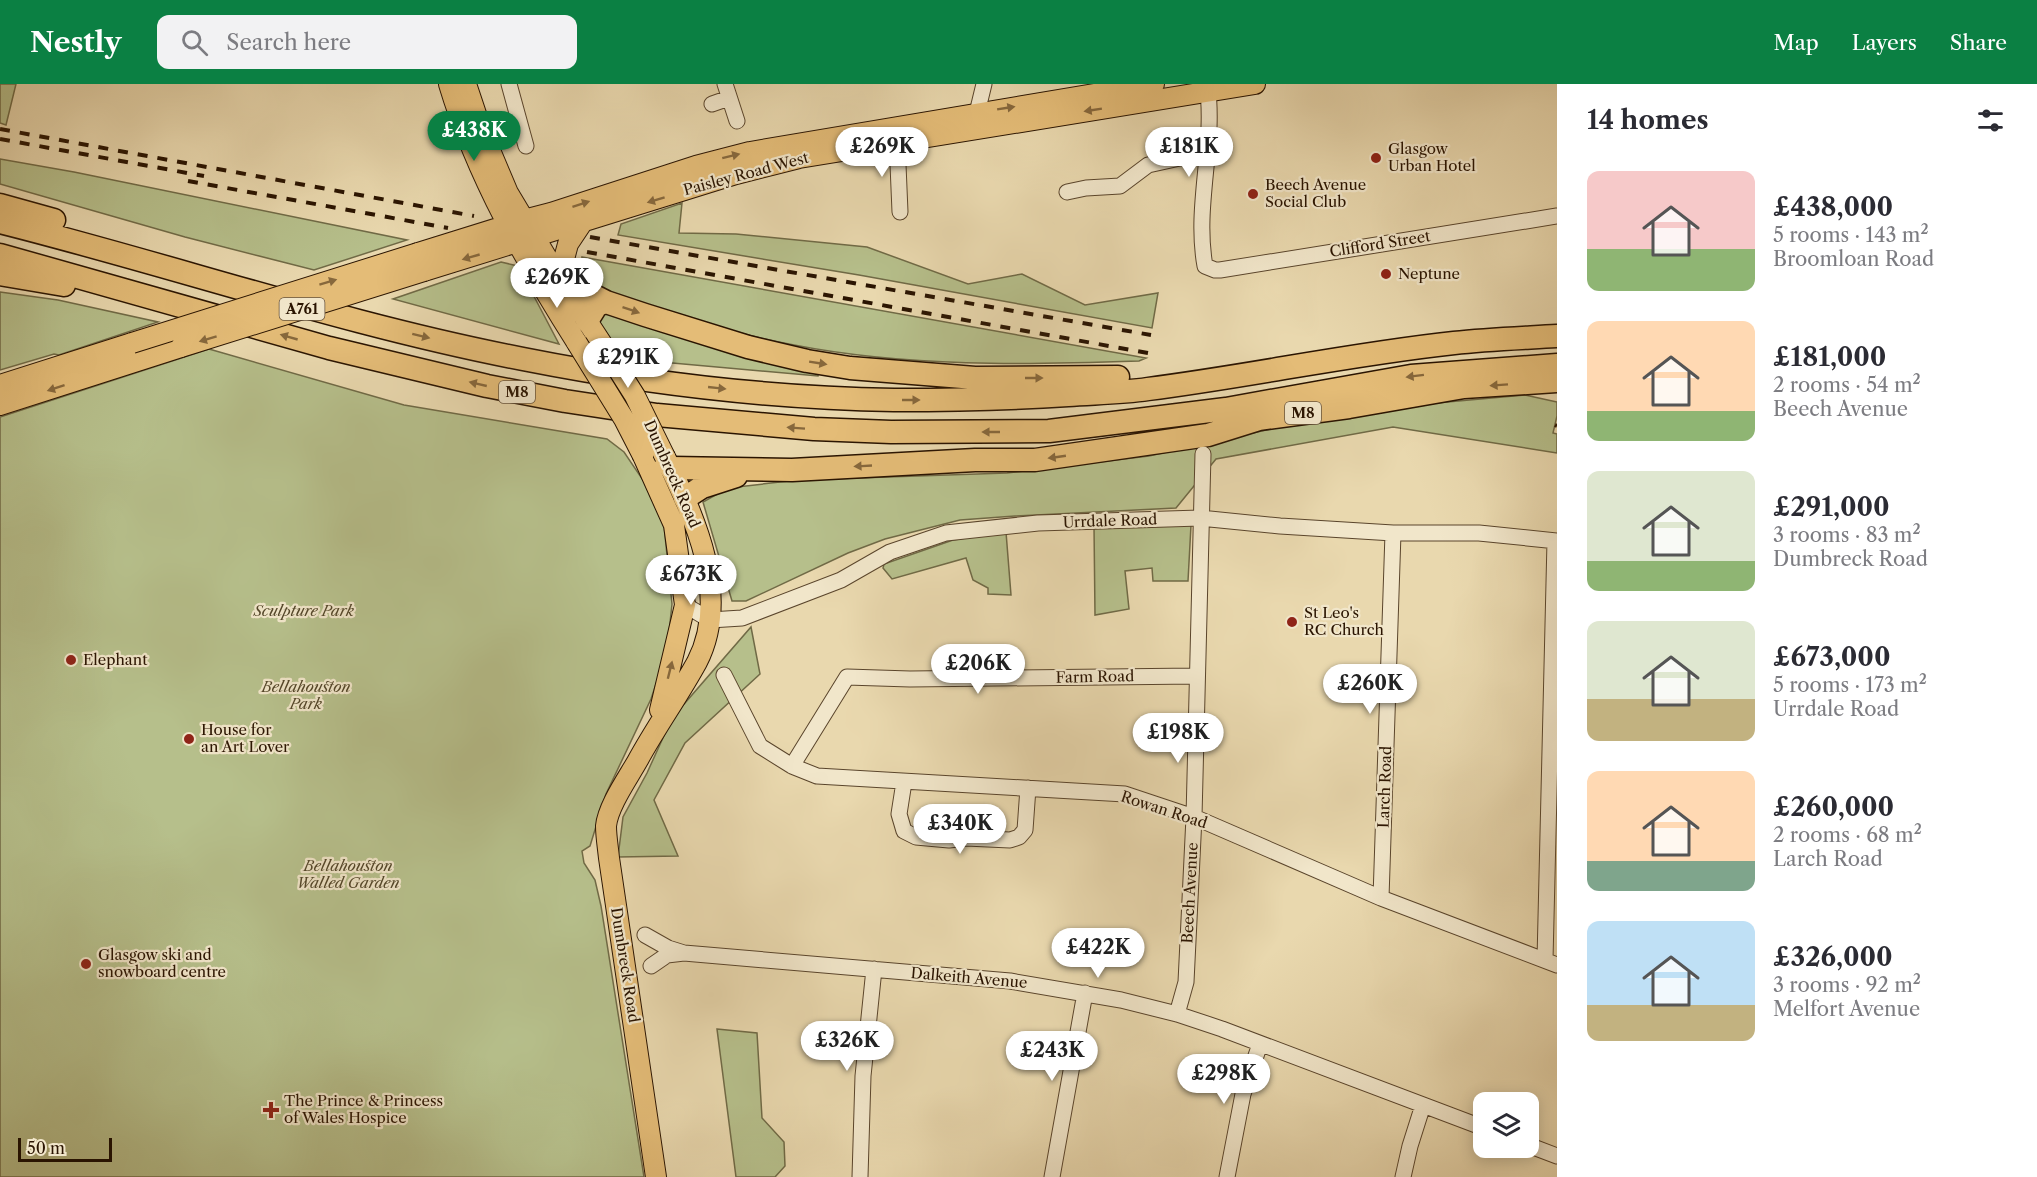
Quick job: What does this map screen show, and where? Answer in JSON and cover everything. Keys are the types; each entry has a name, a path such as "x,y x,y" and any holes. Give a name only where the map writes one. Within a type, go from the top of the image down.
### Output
{"highway":[{"path":"0,206 88,230 376,325"},
{"name":"M8","path":"0,222 80,242 376,325 523,360 639,379 829,398 946,400 1144,390 1453,343 1557,336"},
{"name":"M8","path":"0,255 329,348 426,372 555,400 739,424 891,432 1049,431 1226,409 1411,376 1557,365"},
{"path":"0,274 164,300"},
{"name":"M8","path":"558,278 606,302 748,347 807,361 861,369 975,378 1088,378 1293,367"},
{"path":"587,321 597,306 606,302"},
{"name":"M8","path":"1049,431 1092,437 1156,434 1350,407 1464,387 1557,381"},
{"path":"668,462 792,471 975,460 1035,460 1208,435 1259,419"},
{"path":"685,498 719,480 764,470"}],"main road":[{"path":"449,84 469,142 497,206 516,222"},
{"path":"466,84 478,123 516,222 526,240"},
{"name":"Paisley Road West","path":"421,262 526,240 799,158 897,141 1154,84"},
{"name":"Paisley Road West","path":"421,262 516,222 750,152 977,112 1124,92 1255,84"},
{"path":"558,278 568,244 582,223"},
{"name":"Dumbreck Road","path":"526,240 558,278 635,396 685,498 698,530 709,576 710,620 698,660 656,727 615,800 606,825 656,1177"},
{"name":"Dumbreck Road","path":"526,240 577,343 624,419 674,525 685,605 656,727"},
{"path":"0,385 132,343 421,262"},
{"name":"A761","path":"0,405 181,347 421,262"},
{"path":"577,343 587,321"},
{"path":"646,462 668,462"}],"street":[{"path":"508,84 526,146"},
{"path":"977,112 984,84"},
{"path":"1066,192 1120,186 1148,165 1207,152 1208,88"},
{"path":"712,104 727,91 737,120"},
{"path":"897,141 900,212"},
{"name":"Clifford Street","path":"1207,152 1202,229 1204,266 1215,270 1557,216"},
{"name":"Beech Avenue","path":"1177,1014 1186,982 1194,817 1203,454"},
{"name":"Urrdale Road","path":"710,620 742,618 842,580 890,552 946,533 1038,523 1200,518 1280,526 1393,532 1479,533 1556,541"},
{"name":"Larch Road","path":"1381,898 1393,532"},
{"path":"1551,962 1556,541"},
{"path":"685,605 710,620"},
{"name":"Rowan Road","path":"724,675 760,746 792,766 817,776 1125,794 1194,817 1381,898 1551,962"},
{"name":"Farm Road","path":"792,766 847,677 910,679 1196,676"},
{"path":"904,782 899,814 904,831 916,837 949,840 966,838 1010,840 1019,837 1025,830 1028,788"},
{"name":"Dalkeith Avenue","path":"645,935 668,948 684,953"},
{"name":"Dalkeith Avenue","path":"651,966 667,955 684,953 1010,981 1085,993 1177,1014 1473,1124"},
{"path":"860,1177 863,1076 874,969"},
{"path":"1052,1177 1085,993"},
{"path":"1227,1177 1243,1094 1260,1044"},
{"path":"1403,1177 1423,1105"},
{"path":"1539,1149 1557,1156"}],"green space":[{"path":"0,84 16,84 6,125 0,123"},
{"path":"0,159 407,240 314,270 185,237 0,184"},
{"path":"682,203 679,233 736,234 867,247 968,284 1022,274 1085,305 1158,293 1152,328 859,275 618,235 621,224"},
{"path":"582,257 1146,358 1139,361 966,363 880,357 794,345 717,327 593,287 581,265"},
{"path":"501,262 518,266 559,344 393,299"},
{"path":"0,292 58,300 158,322 59,355 54,354 0,370"},
{"path":"601,314 617,315 819,367 818,376 639,360 620,356 597,321"},
{"name":"Bellahouston Park","path":"209,349 404,405 607,439 624,452 645,483 664,526 672,604 667,651 651,699 606,794 590,846 582,851 584,863 595,880 601,906 644,1177 0,1177 0,417"},
{"path":"1525,395 1557,402 1553,433 1557,434 1557,453 1393,427 1216,459 1176,508 960,520 885,539 848,553 746,601 732,601 703,502 728,488 798,480 1007,473 1149,456 1284,426 1414,405"},
{"path":"1191,525 1188,581 1153,581 1152,568 1125,571 1129,609 1095,615 1094,526"},
{"path":"1006,532 1011,595 988,594 988,588 973,580 966,558 892,579 883,568 884,564 953,540"},
{"path":"751,627 760,674 685,743 654,800 678,856 618,857 623,817 647,773 672,718"},
{"path":"717,1029 757,1033 762,1118 784,1142 785,1166 775,1177 736,1177"}],"railway":[{"path":"0,129 474,216"},
{"path":"0,139 204,176"},
{"path":"188,181 448,228"},
{"path":"590,237 1151,335"},
{"path":"587,252 1148,353"}],"place":[{"name":"Glasgow Urban Hotel","path":"1376,158"},
{"name":"Beech Avenue Social Club","path":"1253,194"},
{"name":"Neptune","path":"1386,274"},
{"name":"St Leo's RC Church","path":"1292,622"},
{"name":"Elephant","path":"71,660"},
{"name":"House for an Art Lover","path":"189,739"},
{"name":"Glasgow ski and snowboard centre","path":"86,964"},
{"name":"The Prince & Princess of Wales Hospice","path":"271,1110"}],"park label":[{"name":"Sculpture Park","path":"304,611"},
{"name":"Bellahouston Walled Garden","path":"348,874"}]}
